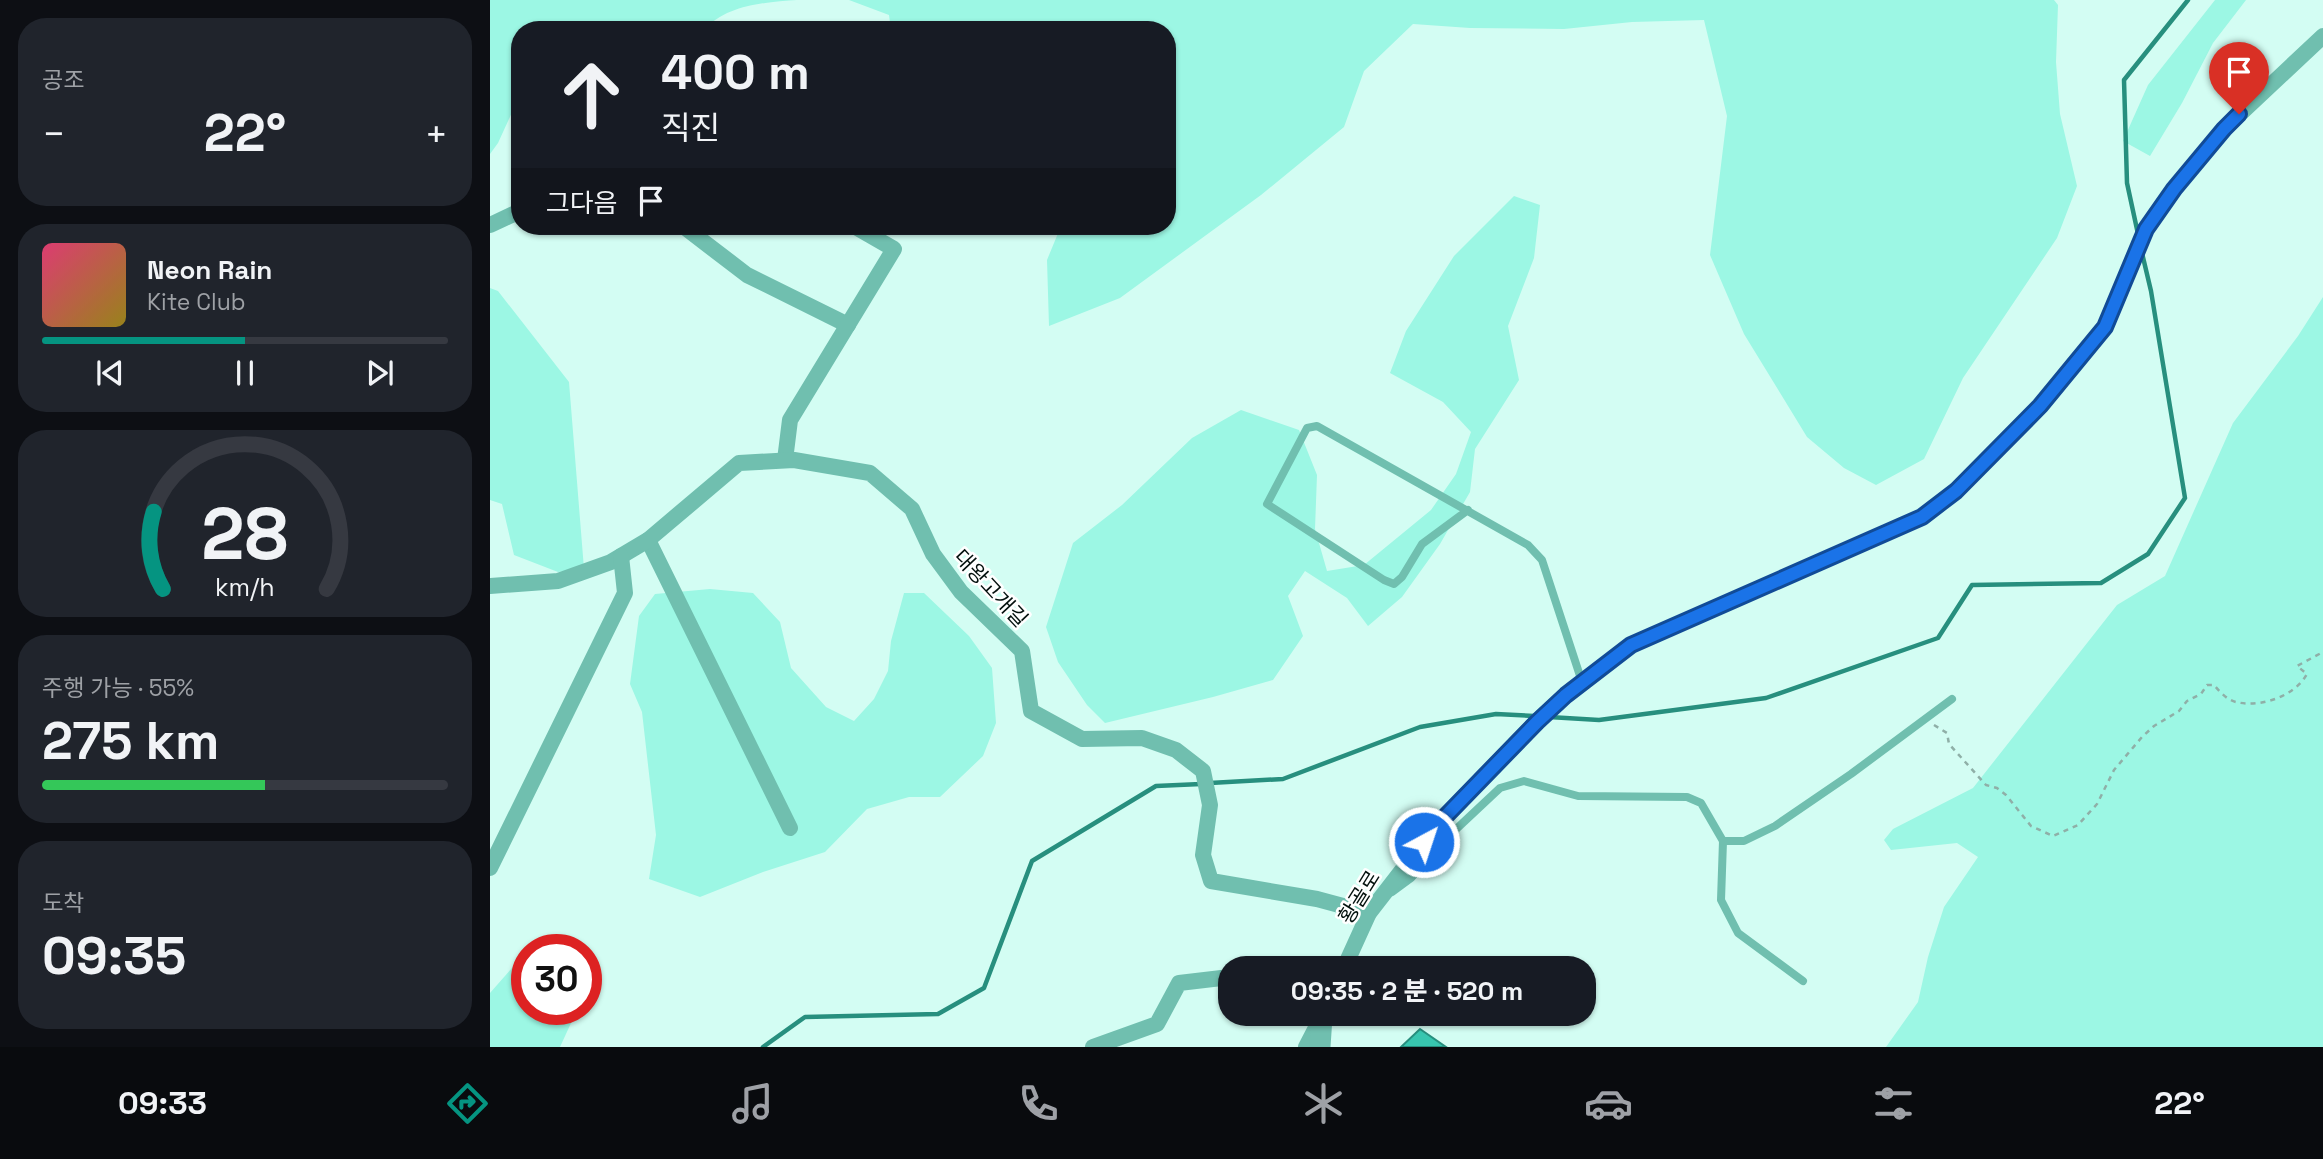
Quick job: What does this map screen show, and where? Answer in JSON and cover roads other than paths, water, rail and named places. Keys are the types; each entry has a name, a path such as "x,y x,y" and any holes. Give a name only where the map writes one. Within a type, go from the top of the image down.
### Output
{"street":[{"name":"황골로","path":"1350,956 1372,909 1438,824 1566,695 1631,645 1922,517 1956,491 2040,406 2105,327 2146,229 2174,189 2224,129 2323,36"},
{"path":"490,225 511,215"},
{"path":"695,235 747,275 848,325"},
{"path":"785,460 790,421 894,249 870,235"},
{"name":"대왕고개길","path":"490,586 558,581 611,562 648,540 738,463 794,460 870,473 912,509 933,554 961,592 1022,651 1031,711 1082,739 1142,738 1176,750 1203,771 1210,806 1203,855 1211,881 1372,909"},
{"path":"648,540 790,828"},
{"path":"491,865 625,593 621,556"},
{"path":"1093,1047 1157,1024 1179,983 1218,978"},
{"path":"1306,1047 1316,1026"},
{"path":"1320,1047 1321,1026"}],"lane":[{"path":"1468,510 1422,544 1402,577 1394,584 1267,503 1307,428 1317,426 1468,510 1528,545 1542,561 1583,682"},
{"path":"1723,841 1744,841 1775,826 1952,699"},
{"path":"1372,909 1411,878 1452,833 1500,788 1524,781 1578,796 1687,797 1702,803 1723,841 1721,900 1738,933 1803,981"}],"waterway":[{"path":"2138,234 2127,183 2124,80 2188,0"},
{"path":"1549,717 1599,720 1766,698 1938,638 1972,585 2101,583 2148,554 2185,498 2151,291 2142,253"},
{"path":"1210,783 1283,779 1420,727 1496,714 1534,716"},
{"path":"763,1047 805,1017 938,1014 984,988 1032,861 1156,786 1201,784"}]}
